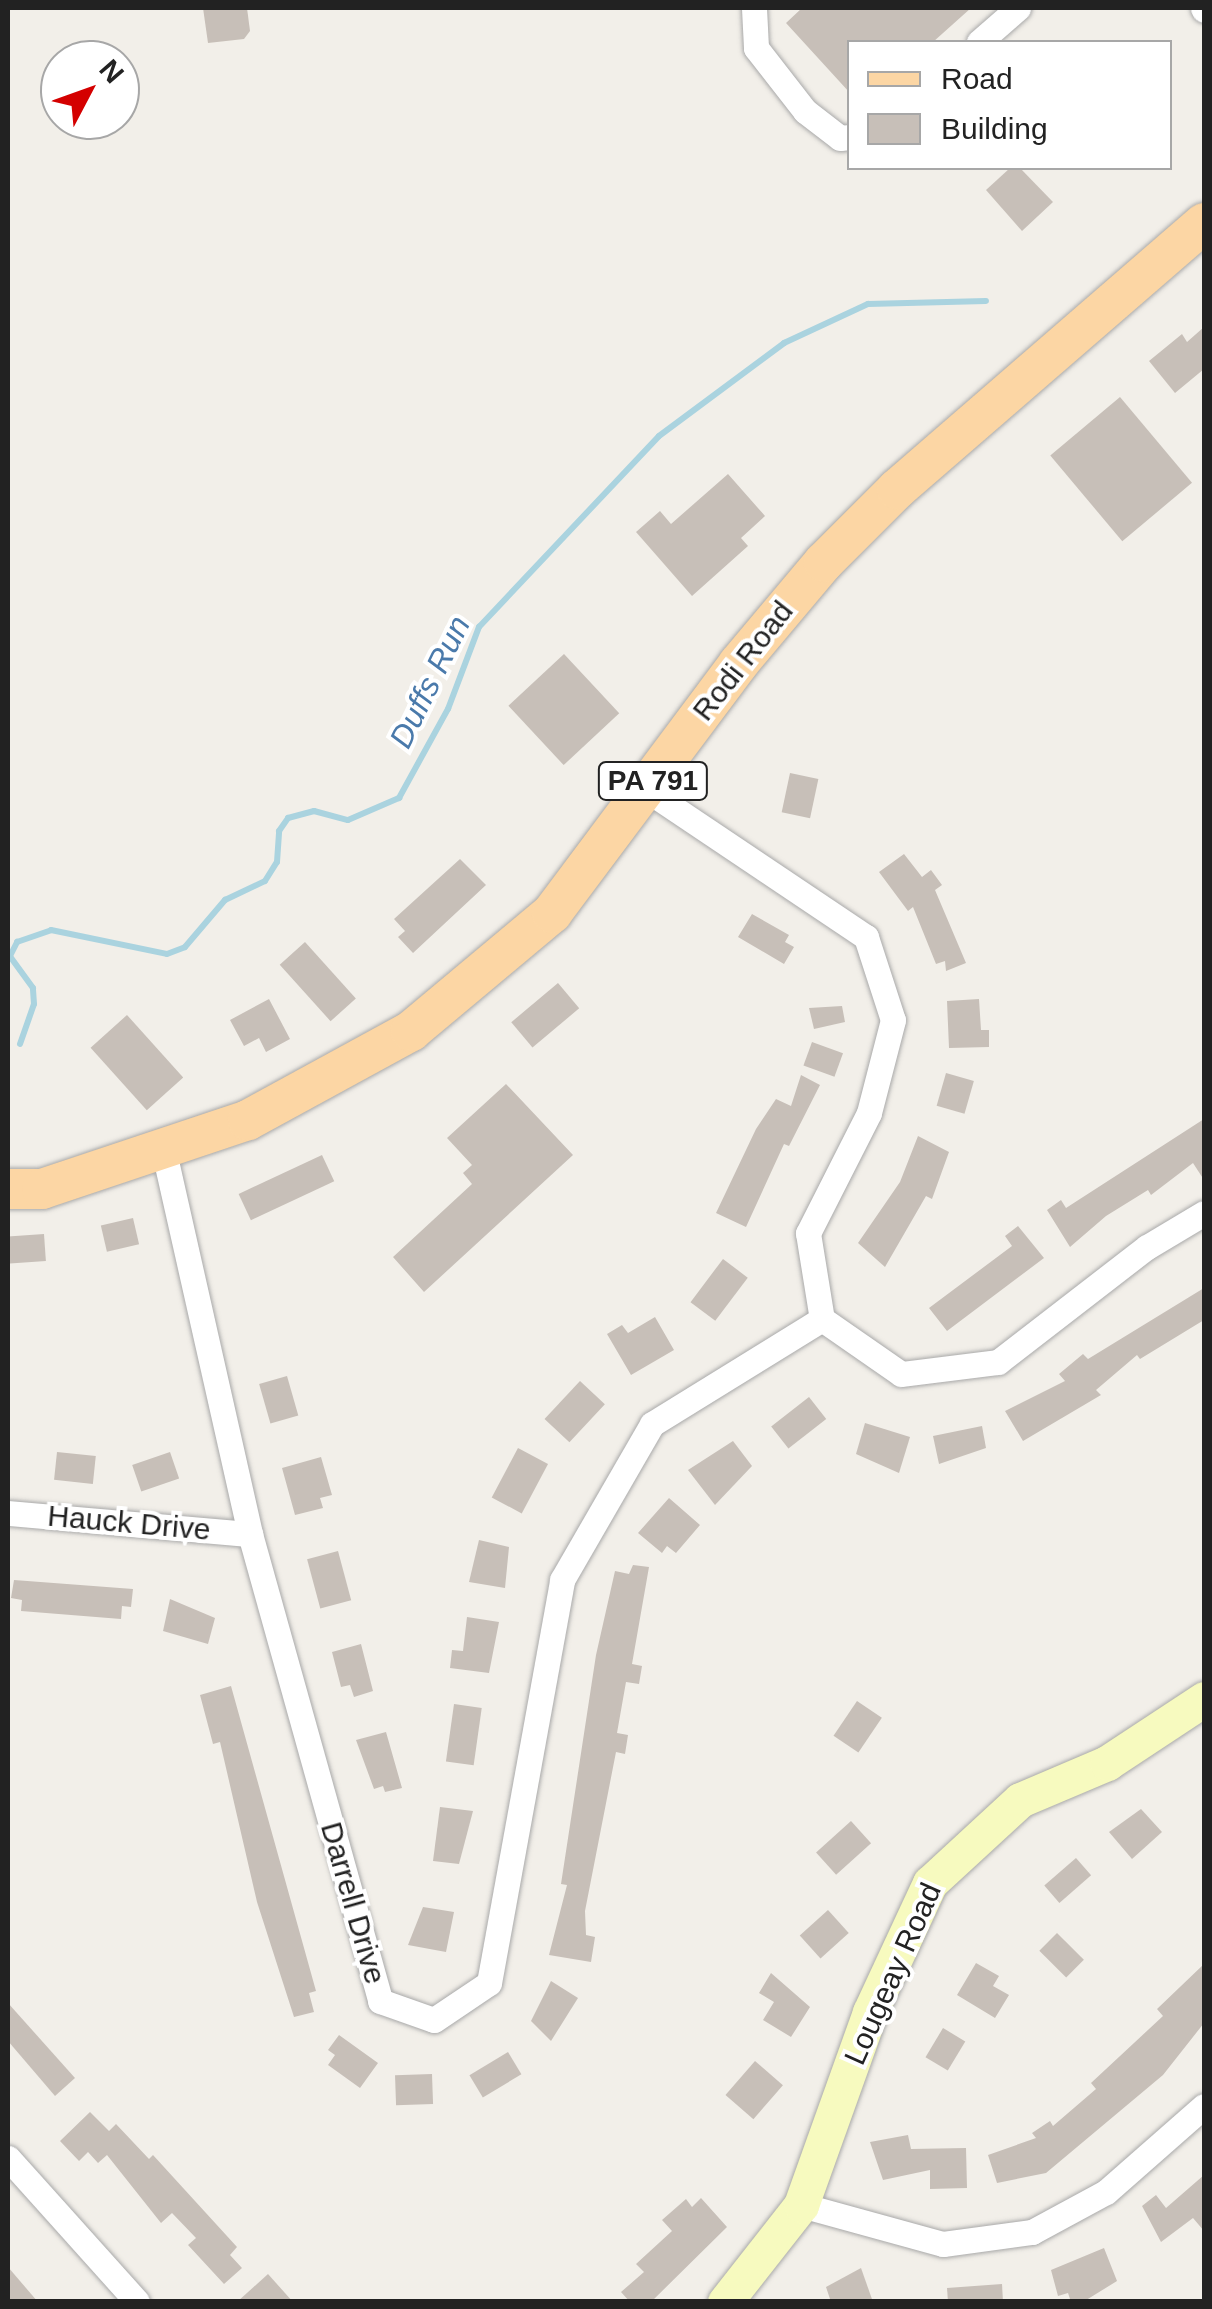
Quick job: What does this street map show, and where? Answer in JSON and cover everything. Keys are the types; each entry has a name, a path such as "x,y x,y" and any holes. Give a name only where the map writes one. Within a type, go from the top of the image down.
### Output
{"main road":[{"name":"Rodi Road","path":"8,1189 42,1189 164,1152 248,1120 411,1030 552,913 648,790 738,664 824,562 898,488 1204,223"}],"street":[{"path":"754,8 756,48 805,110 840,138 847,137"},
{"path":"981,40 1018,8"},
{"path":"648,790 866,936 893,1020 869,1113 808,1232 822,1318 901,1374 998,1362 1146,1247 1204,1213"},
{"name":"Darrell Drive","path":"164,1152 250,1534 380,2000 434,2020 489,1983 562,1580 652,1424 822,1318"},
{"name":"Hauck Drive","path":"8,1512 250,1534"},
{"name":"Lougeay Road","path":"725,2302 801,2205 870,2012 930,1883 1020,1800 1108,1764 1204,1699"},
{"path":"801,2205 943,2244 1032,2232 1106,2192 1204,2106"},
{"path":"8,2158 137,2302"}],"building":[{"path":"203,8 247,8 250,31 244,39 208,43"},
{"path":"802,8 971,8 935,40 847,40 847,90 786,23"},
{"path":"1008,170 1022,170 1053,202 1022,231 986,190"},
{"path":"1204,327 1204,369 1175,393 1149,361 1182,334 1187,342"},
{"path":"1120,397 1192,483 1122,541 1050,455"},
{"path":"728,474 765,516 741,538 748,546 692,596 636,532 660,511 671,524"},
{"path":"564,654 619,713 564,765 508,706"},
{"path":"790,773 818,779 810,818 782,812"},
{"path":"904,854 922,877 931,870 942,885 935,890 966,963 946,971 945,961 936,964 913,907 908,911 879,872"},
{"path":"460,859 486,885 413,953 398,937 405,931 394,919"},
{"path":"752,914 789,935 785,942 794,947 784,964 738,937"},
{"path":"305,942 356,998 331,1021 280,965"},
{"path":"558,983 579,1008 532,1047 511,1022"},
{"path":"269,999 290,1039 266,1052 259,1038 244,1046 230,1020"},
{"path":"979,999 981,1030 989,1030 989,1047 949,1048 947,1001"},
{"path":"842,1006 845,1022 814,1029 809,1008"},
{"path":"127,1015 183,1077 147,1110 91,1048"},
{"path":"812,1042 843,1053 834,1077 803,1065"},
{"path":"946,1073 974,1081 965,1114 937,1106"},
{"path":"801,1075 820,1085 789,1146 784,1144 746,1227 716,1213 756,1129 776,1099 791,1106"},
{"path":"506,1084 573,1155 424,1292 393,1257 472,1184 463,1173 472,1165 447,1138"},
{"path":"1204,1119 1204,1180 1193,1163 1151,1195 1148,1190 1106,1216 1070,1247 1047,1210 1061,1200 1066,1208"},
{"path":"918,1136 949,1152 932,1199 926,1196 885,1267 858,1243 900,1182"},
{"path":"322,1155 334,1181 251,1220 239,1194"},
{"path":"133,1218 139,1244 107,1252 101,1225"},
{"path":"1018,1226 1044,1258 947,1331 929,1308 1012,1246 1005,1236"},
{"path":"44,1234 46,1261 10,1263 8,1237"},
{"path":"723,1259 748,1278 715,1321 691,1302"},
{"path":"1204,1288 1204,1320 1140,1359 1137,1355 1096,1390 1101,1395 1023,1441 1005,1411 1065,1381 1059,1374 1083,1354 1088,1359"},
{"path":"655,1317 674,1350 631,1375 607,1334 622,1325 628,1333"},
{"path":"287,1376 298,1415 270,1423 259,1384"},
{"path":"580,1381 605,1404 569,1442 545,1419"},
{"path":"809,1397 826,1419 788,1449 771,1427"},
{"path":"865,1423 910,1437 899,1473 856,1454"},
{"path":"982,1426 986,1448 939,1464 933,1436"},
{"path":"733,1441 752,1466 715,1505 688,1470"},
{"path":"518,1448 548,1464 522,1513 492,1497"},
{"path":"57,1452 96,1456 93,1484 54,1480"},
{"path":"170,1452 179,1478 141,1491 132,1465"},
{"path":"321,1457 332,1495 320,1498 323,1508 295,1515 282,1468"},
{"path":"669,1498 700,1525 676,1553 667,1546 662,1553 638,1533"},
{"path":"479,1540 509,1547 505,1588 469,1582"},
{"path":"338,1551 351,1600 320,1609 307,1559"},
{"path":"633,1565 649,1567 632,1664 642,1666 639,1684 626,1682 617,1733 628,1735 625,1754 616,1752 585,1911 586,1935 595,1937 591,1962 549,1955 567,1885 561,1884 596,1655 615,1571 629,1574"},
{"path":"14,1580 133,1589 131,1607 122,1606 121,1619 21,1611 22,1600 11,1598"},
{"path":"170,1599 215,1618 208,1644 163,1631"},
{"path":"467,1617 499,1622 489,1673 450,1668 452,1650 463,1651"},
{"path":"361,1644 373,1691 354,1697 350,1685 341,1687 332,1652"},
{"path":"231,1686 316,1991 309,1993 314,2012 294,2017 257,1902 220,1742 213,1744 200,1695"},
{"path":"857,1701 882,1718 858,1753 834,1736"},
{"path":"454,1704 482,1708 474,1765 446,1761"},
{"path":"386,1732 402,1788 385,1792 383,1786 374,1789 356,1740"},
{"path":"440,1807 473,1811 459,1864 433,1861"},
{"path":"1141,1809 1162,1832 1132,1859 1109,1832"},
{"path":"851,1821 871,1843 836,1875 816,1852"},
{"path":"1076,1858 1091,1875 1059,1903 1044,1886"},
{"path":"423,1907 454,1912 446,1952 408,1945"},
{"path":"828,1910 849,1933 821,1958 800,1935"},
{"path":"1057,1933 1084,1960 1066,1978 1039,1951"},
{"path":"976,1963 999,1976 993,1986 1009,1995 995,2018 957,1995"},
{"path":"1204,1964 1204,2023 1163,2075 1046,2173 997,2183 988,2155 1036,2138 1032,2133 1050,2121 1053,2126 1096,2089 1091,2083 1163,2016 1157,2009"},
{"path":"771,1973 810,2007 791,2037 763,2020 774,2002 759,1993"},
{"path":"551,1981 578,1998 551,2041 531,2021"},
{"path":"8,2003 75,2078 55,2096 8,2041"},
{"path":"943,2028 965,2041 948,2071 925,2057"},
{"path":"339,2035 378,2063 360,2088 328,2065 335,2055 328,2050"},
{"path":"508,2052 521,2074 483,2097 469,2075"},
{"path":"755,2061 783,2085 753,2119 725,2095"},
{"path":"432,2074 433,2104 396,2105 395,2075"},
{"path":"90,2112 109,2131 116,2124 149,2159 153,2155 237,2247 230,2255 242,2268 224,2284 188,2245 196,2238 172,2213 161,2223 107,2155 98,2163 88,2152 79,2161 60,2141"},
{"path":"908,2135 911,2149 966,2148 967,2188 930,2189 930,2170 883,2180 870,2142"},
{"path":"1204,2175 1204,2231 1193,2218 1161,2242 1142,2206 1156,2195 1166,2208"},
{"path":"701,2198 727,2227 651,2302 630,2302 621,2292 644,2272 636,2264 672,2231 662,2220 686,2199 692,2207"},
{"path":"1104,2248 1117,2281 1083,2302 1071,2302 1068,2293 1058,2296 1051,2270"},
{"path":"8,2267 38,2302 8,2302"},
{"path":"861,2268 873,2302 831,2302 826,2287"},
{"path":"268,2274 293,2302 237,2302"},
{"path":"1002,2284 1003,2302 948,2302 947,2288"}],"waterway":[{"name":"Duffs Run","path":"20,1044 34,1004 33,988 10,956 17,942 51,930 167,954 185,947 225,900 265,881 277,862 279,831 288,818 314,811 348,820 399,798 448,709 479,627 659,436 784,343 868,304 986,301"}]}
